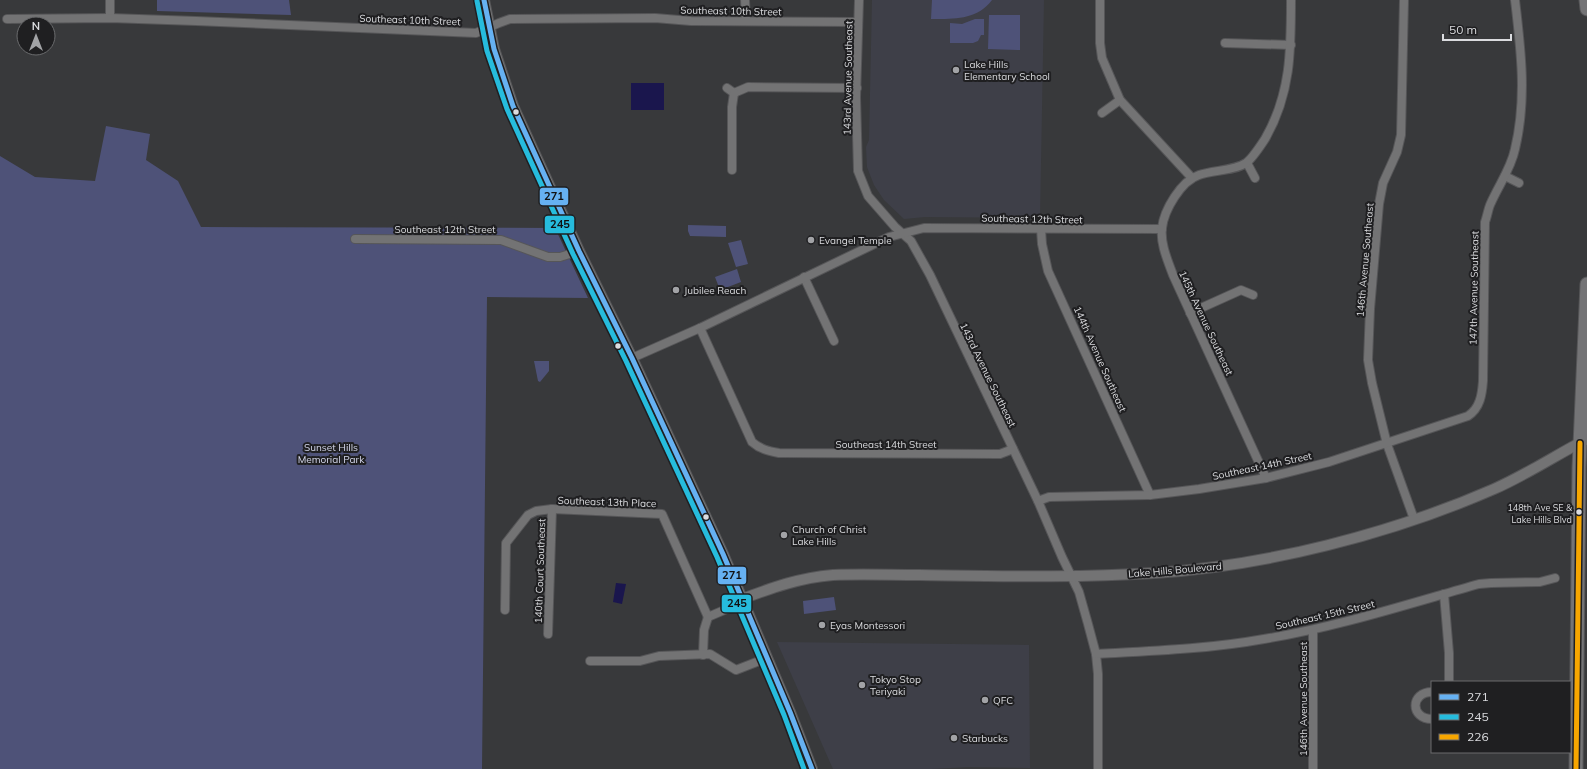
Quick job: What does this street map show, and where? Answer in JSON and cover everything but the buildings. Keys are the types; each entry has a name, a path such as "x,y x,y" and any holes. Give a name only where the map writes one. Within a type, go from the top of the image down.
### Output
{"main road":[{"path":"1586,0 1587,9"},
{"path":"1576,769 1587,284"},
{"path":"1583,441 1587,464"}],"street":[{"path":"110,0 110,18"},
{"path":"484,0 494,49 513,106 579,251 632,358 743,600 812,769"},
{"path":"745,0 746,21"},
{"name":"143rd Avenue Southeast","path":"859,0 857,160 861,180 868,196 876,207 902,234 911,241 930,275 1038,501 1079,592 1096,654 1098,674 1098,769"},
{"path":"1100,0 1099,32 1102,58 1120,100 1192,178 1227,170 1247,163 1261,145 1273,124 1278,113 1288,74 1291,45 1291,0"},
{"name":"146th Avenue Southeast","path":"1404,0 1401,135 1397,152 1384,182 1379,204 1370,309 1368,360 1387,444 1414,519"},
{"name":"147th Avenue Southeast","path":"1478,405 1482,395 1483,381 1485,222 1490,205 1505,176 1515,150 1522,106 1522,67 1515,0"},
{"name":"Southeast 10th Street","path":"7,19 110,18 476,33 510,19 655,18 691,21 858,22"},
{"path":"1225,43 1291,45"},
{"path":"732,170 732,107 730,90 748,88 857,88"},
{"path":"1102,113 1120,100"},
{"path":"1247,163 1255,178"},
{"path":"1505,176 1519,182"},
{"name":"145th Avenue Southeast","path":"1192,178 1176,194 1168,211 1162,229 1164,248 1173,276 1266,478"},
{"name":"Southeast 12th Street","path":"902,234 924,228 1162,229"},
{"name":"144th Avenue Southeast","path":"1041,229 1042,244 1048,271 1150,495"},
{"path":"632,358 700,328 889,237 902,234"},
{"name":"Southeast 12th Street","path":"355,239 501,240 548,257 560,257 579,251"},
{"path":"804,277 834,341"},
{"path":"1190,313 1241,290 1253,295"},
{"name":"Southeast 14th Street","path":"700,328 752,442 758,448 779,453 1000,454 1013,449"},
{"name":"Southeast 14th Street","path":"1038,501 1049,497 1150,495 1200,490 1266,478 1329,462 1387,444 1468,416 1474,412 1478,405"},
{"name":"Lake Hills Boulevard","path":"743,600 789,582 833,575 1071,576 1154,573 1227,565 1329,544 1378,531 1414,519 1513,480 1583,441"},
{"name":"Southeast 13th Place","path":"505,610 506,543 528,515 536,511 552,510 662,514 708,617"},
{"name":"140th Court Southeast","path":"548,634 552,510"},
{"name":"Southeast 15th Street","path":"1096,654 1198,648 1265,639 1313,630 1479,584 1540,582 1555,578"},
{"path":"1444,594 1449,653 1448,681"},
{"path":"704,655 704,630 708,617 743,600"},
{"name":"146th Avenue Southeast","path":"1313,630 1313,769"},
{"path":"590,661 640,661 660,656 710,654 736,670 767,658"},
{"path":"1431,692 1421,694 1415,705 1420,716 1431,719"}],"shaded area":[{"name":"Lake Hills Elementary School","path":"872,0 1044,0 1040,218 925,217 904,219 884,200 874,185 867,167 866,147 869,140"},
{"path":"631,83 664,83 664,110 631,110"},
{"path":"616,583 626,584 622,604 613,602"},
{"path":"777,642 1029,645 1030,768 968,767 932,769 833,769"}],"green space":[{"path":"157,0 289,0 291,15 157,11"},
{"path":"932,0 992,0 986,7 972,15 948,19 931,19"},
{"path":"989,15 1020,15 1020,50 988,49"},
{"path":"975,19 984,19 984,35 981,35 978,41 973,43 950,43 950,23 962,24"},
{"name":"Sunset Hills Memorial Park","path":"106,126 150,134 146,160 178,181 201,227 555,228 588,298 487,297 482,769 0,769 0,156 35,177 95,181"},
{"path":"688,225 726,226 726,237 690,236"},
{"path":"741,240 748,264 736,267 728,243"},
{"path":"737,269 741,282 720,290 715,277"},
{"path":"534,361 549,361 549,371 540,382 538,381"},
{"path":"834,597 836,610 804,614 803,601"}],"transit line":[{"name":"271","path":"484,0 494,49 513,106 579,251 632,358 723,554 790,712 812,769"},
{"name":"245","path":"477,1 487,51 507,109 573,254 626,361 717,557 784,715 804,769"},
{"name":"226","path":"1576,769 1580,443"}],"place":[{"name":"Lake Hills Elementary School","path":"956,70"},
{"name":"Evangel Temple","path":"811,240"},
{"name":"Jubilee Reach","path":"676,290"},
{"name":"148th Ave SE & Lake Hills Blvd","path":"1579,512"},
{"name":"Church of Christ Lake Hills","path":"784,535"},
{"name":"Eyas Montessori","path":"822,625"},
{"name":"Tokyo Stop Teriyaki","path":"862,685"},
{"name":"QFC","path":"985,700"},
{"name":"Starbucks","path":"954,738"}]}
